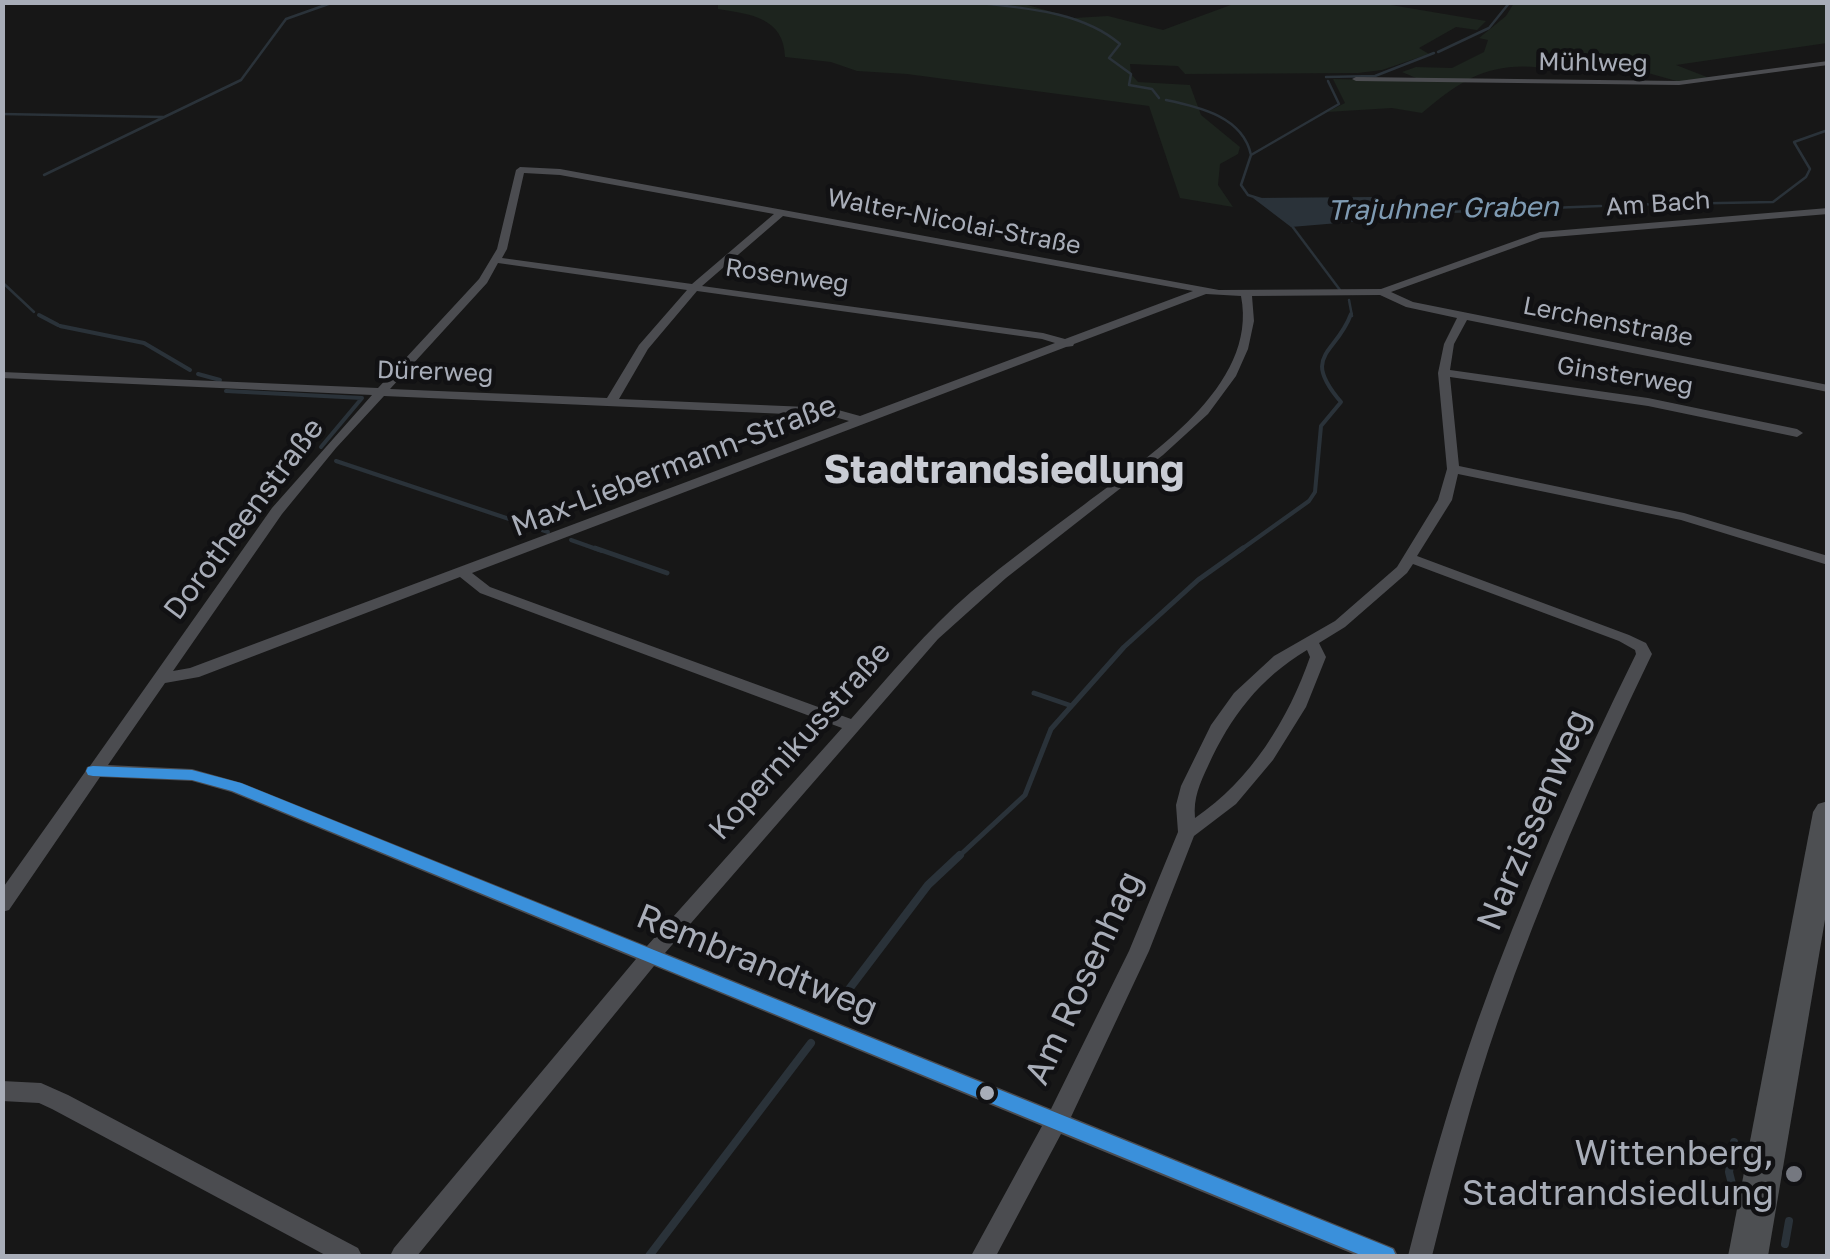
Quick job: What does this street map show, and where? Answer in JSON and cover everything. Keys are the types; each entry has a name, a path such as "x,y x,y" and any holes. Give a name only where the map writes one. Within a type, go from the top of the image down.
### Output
{"main road":[{"path":"1748,1256 1828,812"}],"street":[{"name":"Mühlweg","path":"1356,79 1668,84 1828,62"},
{"name":"Walter-Nicolai-Straße","path":"520,170 560,172 1203,291 1382,292"},
{"name":"Dorotheenstraße","path":"2,905 277,511 473,293 496,260 520,170"},
{"name":"Am Bach","path":"1382,292 1540,234 1828,211"},
{"path":"610,402 662,324 698,286 782,212"},
{"name":"Rosenweg","path":"496,260 1044,336 1069,344"},
{"name":"Max-Liebermann-Straße","path":"159,679 193,673 464,573 1203,291"},
{"name":"Lerchenstraße","path":"1382,292 1410,305 1828,388"},
{"name":"Kopernikusstraße","path":"402,1256 651,955 954,615 1164,450 1206,409 1225,384 1240,354 1248,325 1246,293"},
{"name":"Am Rosenhag","path":"984,1256 1057,1120 1139,951 1187,832 1185,805 1190,786 1217,729 1266,671 1367,603 1412,559 1445,500 1453,469 1444,373 1449,344 1463,316"},
{"name":"Ginsterweg","path":"1444,373 1648,402 1796,433"},
{"name":"Dürerweg","path":"2,376 831,412 864,421"},
{"path":"1453,469 1684,517 1828,561"},
{"name":"Narzissenweg","path":"1412,559 1624,638 1641,647 1644,654 1586,770 1519,935 1449,1143 1420,1256"},
{"path":"464,573 485,590 854,726"},
{"name":"Am Rosenhag","path":"1187,832 1234,794 1290,720 1318,657 1311,641"},
{"name":"Rembrandtweg","path":"93,772 178,774 221,782 1386,1256"},
{"path":"2,1091 41,1093 60,1102 350,1256"}],"shaded area":[{"path":"718,3 1020,3 1074,18 1108,16 1163,30 1236,3 1379,3 1486,21 1477,30 1456,27 1419,48 1429,54 1382,70 1358,73 1185,74 1178,66 1130,64 1131,74 1138,82 1190,85 1201,115 1240,147 1238,154 1220,164 1218,185 1233,207 1180,198 1149,106 857,71 831,62 785,57 779,34 764,20 718,9"},
{"path":"1514,3 1827,3 1827,43 1676,65 1712,79 1680,82 1591,57 1555,63 1562,65 1559,70 1518,66 1485,72 1454,88 1422,113 1392,108 1327,112 1345,103 1333,79 1423,81 1402,72 1416,67 1452,68 1484,52 1488,40 1479,38 1506,16"},
{"path":"1375,197 1380,203 1370,206 1377,218 1398,218 1291,227 1253,198"}],"waterway":[{"path":"44,175 241,80 286,19 334,2"},
{"path":"970,2 1049,12 1087,24 1120,44 1109,58 1131,74 1129,85 1152,89 1159,98"},
{"path":"1438,52 1489,28 1510,2"},
{"path":"1326,77 1375,76 1434,53"},
{"path":"1251,155 1339,104 1328,81"},
{"path":"1166,100 1206,110 1230,123 1239,131 1251,155"},
{"path":"2,114 164,117"},
{"name":"Trajuhner Graben","path":"1614,205 1773,202 1806,177 1810,169 1794,142 1828,130"},
{"path":"1251,155 1241,185 1248,195 1264,200"},
{"name":"Trajuhner Graben","path":"1370,215 1601,206"},
{"path":"1289,222 1340,290"},
{"path":"2,282 34,312"},
{"path":"1349,300 1352,316"},
{"path":"1239,551 1309,501 1315,492 1321,426 1341,402 1329,386 1322,364 1351,314"},
{"path":"39,315 58,325"},
{"path":"60,326 144,343 190,370"},
{"path":"198,374 220,380"},
{"path":"226,391 362,398 321,447"},
{"path":"336,461 548,532"},
{"path":"571,540 602,551"},
{"path":"595,548 667,573"},
{"path":"957,858 1025,795 1051,729 1124,647 1198,580 1243,548"},
{"path":"1034,693 1069,705"},
{"path":"837,1005 928,885 960,855"},
{"path":"649,1256 811,1043"},
{"path":"1732,1184 1729,1172 1734,1142"},
{"path":"1785,1244 1789,1221"}],"transit line":[{"path":"93,771 192,775 236,787 1386,1256"}],"place":[{"name":"Wittenberg, Stadtrandsiedlung","path":"1794,1174"}],"district":[{"name":"Stadtrandsiedlung","path":"1004,470"}]}
